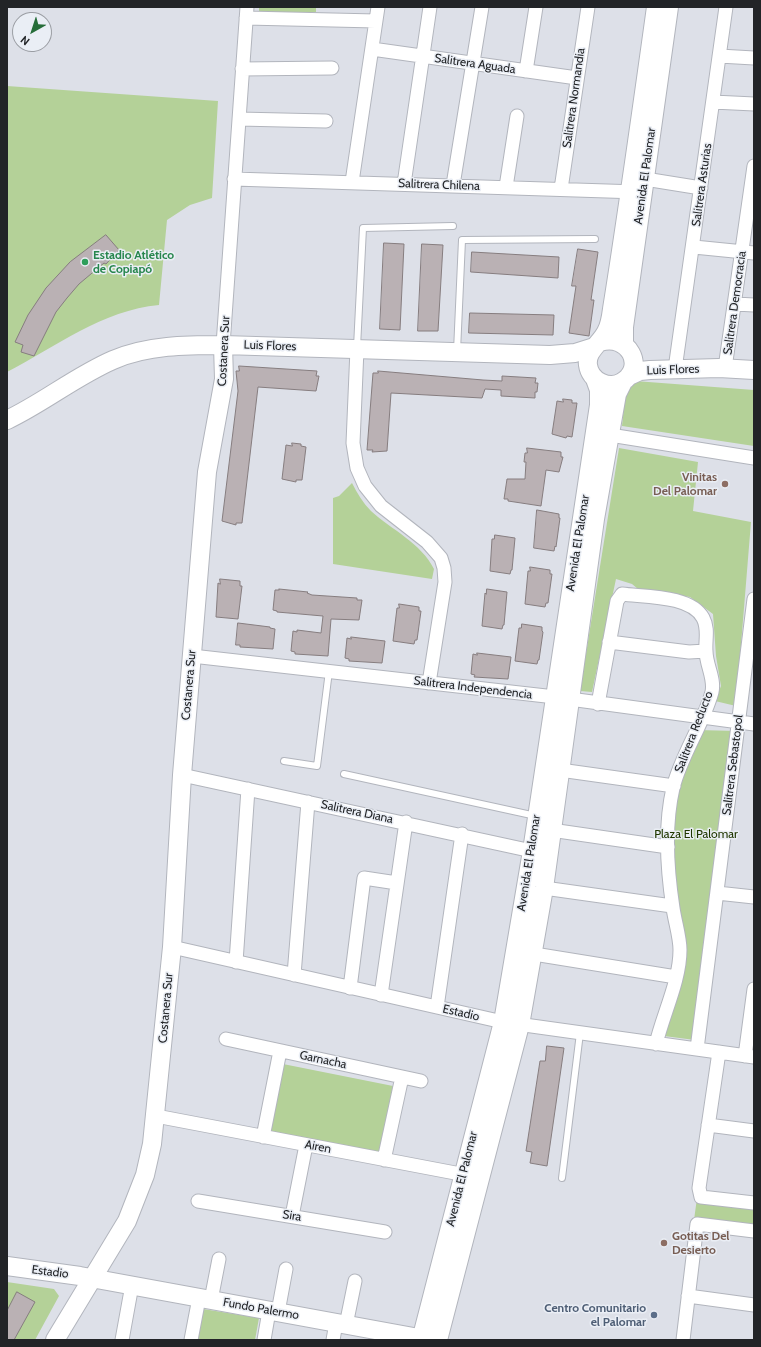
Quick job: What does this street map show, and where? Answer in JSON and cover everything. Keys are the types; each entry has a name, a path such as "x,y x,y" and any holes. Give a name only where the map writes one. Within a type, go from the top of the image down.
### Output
{"street":[{"path":"352,182 378,7"},
{"path":"404,184 430,7"},
{"path":"453,185 482,7"},
{"path":"526,71 536,7"},
{"name":"Salitrera Normandia","path":"561,189 588,7"},
{"name":"Avenida El Palomar","path":"627,348 624,328 640,188 656,7"},
{"name":"Avenida El Palomar","path":"597,344 610,322 640,188 669,7"},
{"name":"Salitrera Asturias","path":"676,362 694,247 726,7"},
{"path":"247,12 322,13 376,21"},
{"name":"Costanera Sur","path":"55,1340 127,1221 135,1202 152,1144 172,947 182,775 207,472 224,379 223,345 247,12"},
{"name":"Salitrera Aguada","path":"372,49 577,78"},
{"path":"720,56 754,58"},
{"path":"242,69 332,68"},
{"path":"713,102 754,104"},
{"path":"506,187 516,116"},
{"path":"239,119 326,121"},
{"name":"Salitrera Democracia","path":"722,368 748,252 754,166"},
{"name":"Salitrera Chilena","path":"234,178 561,189 702,188"},
{"path":"694,247 748,252"},
{"path":"736,304 754,305"},
{"path":"614,340 627,348 633,362 626,379 608,385 592,374 588,359 597,344 614,340"},
{"name":"Luis Flores","path":"7,420 113,360 139,352 182,345 550,355 575,353 597,344"},
{"name":"Luis Flores","path":"627,348 638,355 676,362 722,368 754,370"},
{"path":"357,349 353,443 357,468 366,486 381,506 427,542 441,558 444,568 445,582 429,683"},
{"name":"Luis Flores","path":"550,355 575,361 592,374"},
{"name":"Luis Flores","path":"626,379 640,371 722,368"},
{"name":"Avenida El Palomar","path":"427,1340 463,1175 534,954 560,770 562,698 599,405 599,390 592,374"},
{"name":"Avenida El Palomar","path":"427,1340 481,1178 512,1024 537,816 562,698 617,394 626,379"},
{"path":"610,435 754,458"},
{"name":"Salitrera Reducto","path":"598,704 617,601 622,594 678,600 699,611 707,630 706,651 712,675 712,691 674,786 671,799 668,874 680,950 676,977 656,1044"},
{"name":"Salitrera Sebastopol","path":"698,1049 754,599"},
{"path":"609,642 689,652 706,651"},
{"name":"Salitrera Independencia","path":"192,656 562,698 754,724"},
{"path":"560,770 674,786"},
{"name":"Salitrera Diana","path":"182,775 462,834 532,851"},
{"path":"236,962 248,789"},
{"path":"294,975 308,802"},
{"path":"381,994 406,822"},
{"path":"552,830 668,847"},
{"path":"437,1007 462,834"},
{"path":"350,988 364,878 397,883"},
{"path":"544,888 672,906"},
{"path":"717,892 754,897"},
{"name":"Estadio","path":"172,947 512,1024 750,1057"},
{"path":"534,954 676,977"},
{"path":"750,1057 754,989"},
{"name":"Garnacha","path":"226,1039 421,1081"},
{"path":"263,1137 280,1051"},
{"path":"719,1052 699,1188 701,1197 754,1203"},
{"path":"384,1160 402,1077"},
{"name":"Airen","path":"156,1116 481,1178"},
{"path":"708,1125 754,1130"},
{"path":"292,1216 306,1145"},
{"name":"Sira","path":"198,1201 385,1232"},
{"path":"683,1340 697,1224 754,1231"},
{"path":"191,1340 219,1259"},
{"name":"Estadio","path":"7,1266 93,1278"},
{"path":"264,1340 286,1269"},
{"name":"Fundo Palermo","path":"93,1278 273,1311 339,1329 427,1340"},
{"path":"339,1329 355,1281"},
{"path":"122,1340 132,1285"},
{"path":"688,1296 754,1305"}],"lane":[{"path":"357,349 363,228 453,226"},
{"path":"457,352 462,240 595,239"},
{"path":"284,761 316,766 329,671"},
{"path":"344,774 537,816"},
{"path":"562,1178 580,1033"}],"green space":[{"path":"259,7 316,7 316,12 259,12"},
{"name":"Estadio Atlético de Copiapó","path":"7,86 218,101 212,198 190,205 167,220 159,305 138,308 99,322 61,341 7,372"},
{"path":"635,381 754,390 754,446 622,426 626,396 631,385"},
{"path":"619,448 698,462 693,511 751,522 736,706 715,701 721,686 716,656 713,614 690,597 638,589 632,584 616,579 592,692 580,691"},
{"path":"352,483 360,498 371,511 406,537 422,552 434,569 432,579 333,564 333,498 339,496"},
{"name":"Plaza El Palomar","path":"697,730 737,731 695,1040 664,1036 680,979 671,869 675,801"},
{"path":"283,1064 393,1086 380,1154 269,1133"},
{"path":"697,1198 754,1206 754,1228 694,1220"},
{"path":"7,1282 54,1289 59,1296 35,1340 7,1340"},
{"path":"203,1309 259,1318 255,1340 198,1340"}],"building":[{"path":"106,235 119,250 106,264 104,263 79,284 67,298 56,312 34,356 21,352 23,345 15,342 28,315 46,288 70,262"},
{"path":"384,243 404,244 400,330 380,329"},
{"path":"422,244 443,245 438,331 418,331"},
{"path":"578,249 598,252 591,300 594,300 589,336 569,333 576,286 572,286"},
{"path":"472,252 559,257 558,278 471,272"},
{"path":"470,313 554,315 553,335 469,333"},
{"path":"239,366 317,371 316,376 319,376 316,391 258,387 242,523 236,523 236,525 222,521 238,391 236,371 239,371"},
{"path":"378,371 502,381 502,376 536,378 535,383 538,383 535,398 501,396 501,390 485,389 482,398 391,393 387,451 372,452 373,450 367,450 373,373 378,373"},
{"path":"563,399 572,400 572,403 577,403 572,437 567,436 566,438 552,434 557,401 563,402"},
{"path":"292,443 301,444 301,446 306,447 302,480 296,480 296,482 282,479 286,445 292,446"},
{"path":"527,448 561,452 561,457 563,457 559,472 546,470 541,506 508,501 508,499 504,499 507,479 525,479 526,462 524,462"},
{"path":"537,510 559,514 560,518 556,547 555,546 554,551 534,548"},
{"path":"495,535 515,538 512,570 510,574 490,571 492,539 494,539"},
{"path":"530,567 550,570 550,574 552,574 548,603 546,603 545,607 525,604 528,571 530,571"},
{"path":"220,579 240,581 240,586 242,586 238,619 216,617 218,583 220,584"},
{"path":"279,589 308,592 307,593 312,595 357,598 357,600 362,600 359,620 331,619 328,656 295,654 295,652 291,651 293,631 297,632 297,630 321,633 323,616 277,612 273,610 275,590"},
{"path":"487,589 507,592 504,625 502,629 482,626 485,593 486,594"},
{"path":"399,604 419,607 419,611 421,611 417,640 415,640 414,644 393,641 397,608 399,608"},
{"path":"238,623 275,629 273,649 240,647 240,645 236,645"},
{"path":"522,624 542,627 543,632 539,660 537,664 515,661 519,628 521,628"},
{"path":"351,637 385,641 382,663 349,661 349,659 345,658 347,638 351,639"},
{"path":"477,653 511,657 508,679 474,677 475,675 471,674 473,654 477,655"},
{"path":"547,1046 564,1048 547,1166 530,1163 532,1152 526,1151 540,1061 545,1061"},
{"path":"17,1292 35,1302 14,1340 7,1340 7,1311"}],"place":[{"name":"Estadio Atlético de Copiapó","path":"85,262"},
{"name":"Vinitas Del Palomar","path":"725,484"},
{"name":"Gotitas Del Desierto","path":"664,1243"},
{"name":"Centro Comunitario el Palomar","path":"654,1315"}]}
